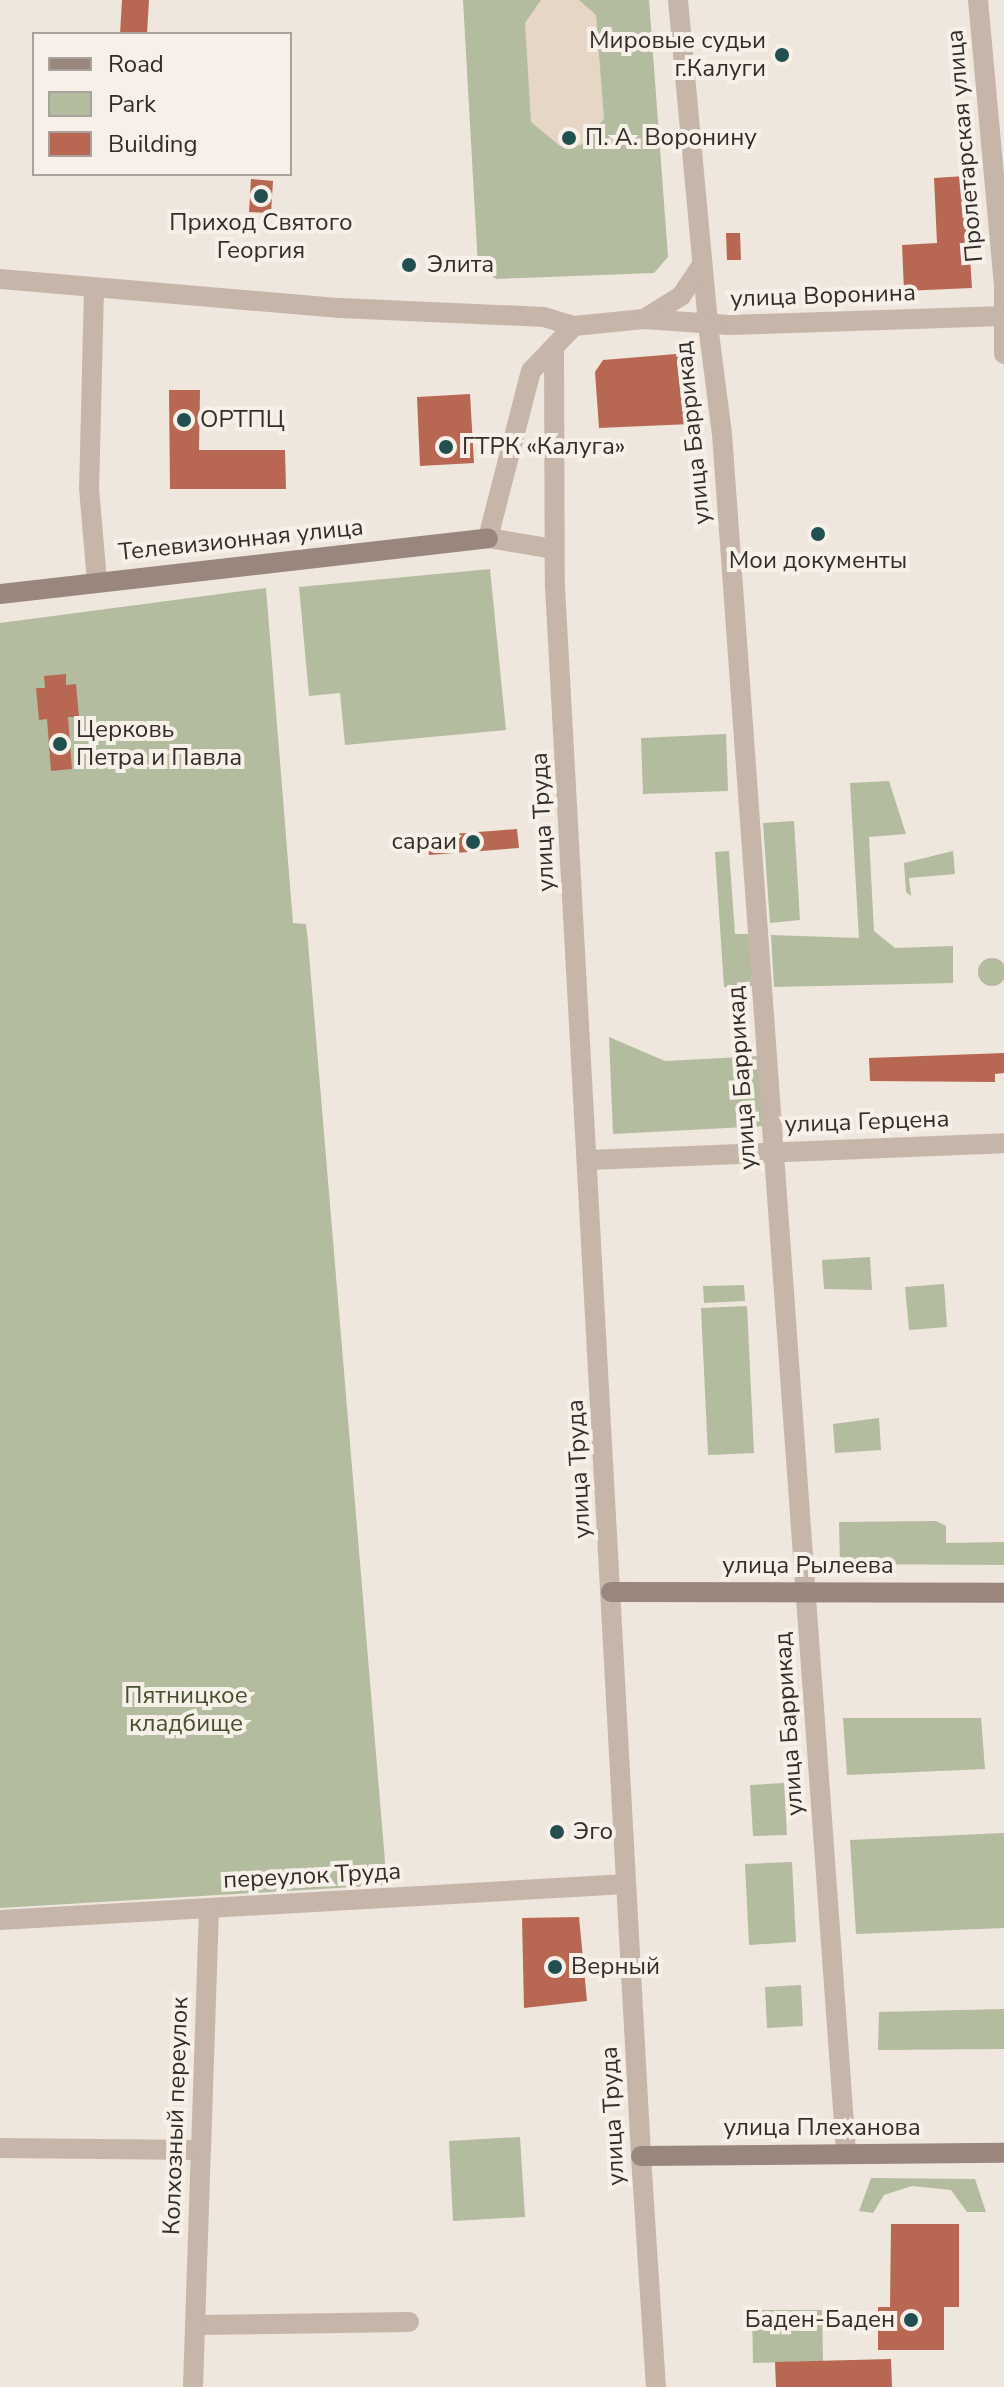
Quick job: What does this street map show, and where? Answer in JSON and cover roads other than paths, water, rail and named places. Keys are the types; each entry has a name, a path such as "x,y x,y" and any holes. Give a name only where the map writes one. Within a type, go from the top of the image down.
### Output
{"main road":[{"name":"Телевизионная улица","path":"0,594 488,538"},
{"name":"улица Рылеева","path":"611,1592 1004,1593"},
{"name":"улица Плеханова","path":"641,2156 1004,2153"}],"street":[{"name":"улица Баррикад","path":"678,0 701,266 722,434 846,2153"},
{"name":"Пролетарская улица","path":"978,0 1004,288 1004,354"},
{"path":"554,549 488,538 531,371 564,339 644,319 681,296 701,266"},
{"path":"0,279 94,288 544,317 564,339"},
{"path":"94,288 89,488 97,582"},
{"name":"улица Воронина","path":"644,319 708,325 1002,316"},
{"name":"улица Труда","path":"564,339 554,549 656,2387"},
{"name":"улица Герцена","path":"589,1160 1004,1143"},
{"name":"переулок Труда","path":"0,1920 626,1884"},
{"name":"Колхозный переулок","path":"193,2387 209,1908"},
{"path":"0,2148 201,2150"},
{"path":"196,2325 409,2322"}],"place":[{"name":"Мировые судьи г.Калуги","path":"782,55"},
{"name":"П. А. Воронину","path":"569,138"},
{"name":"Приход Святого Георгия","path":"261,196"},
{"name":"Элита","path":"409,265"},
{"name":"ОРТПЦ","path":"184,420"},
{"name":"ГТРК «Калуга»","path":"446,447"},
{"name":"Мои документы","path":"818,534"},
{"name":"Церковь Петра и Павла","path":"60,744"},
{"name":"сараи","path":"473,842"},
{"name":"Эго","path":"557,1832"},
{"name":"Верный","path":"555,1967"},
{"name":"Баден-Баден","path":"911,2320"}],"park label":[{"name":"Пятницкое кладбище","path":"186,1710"}]}
